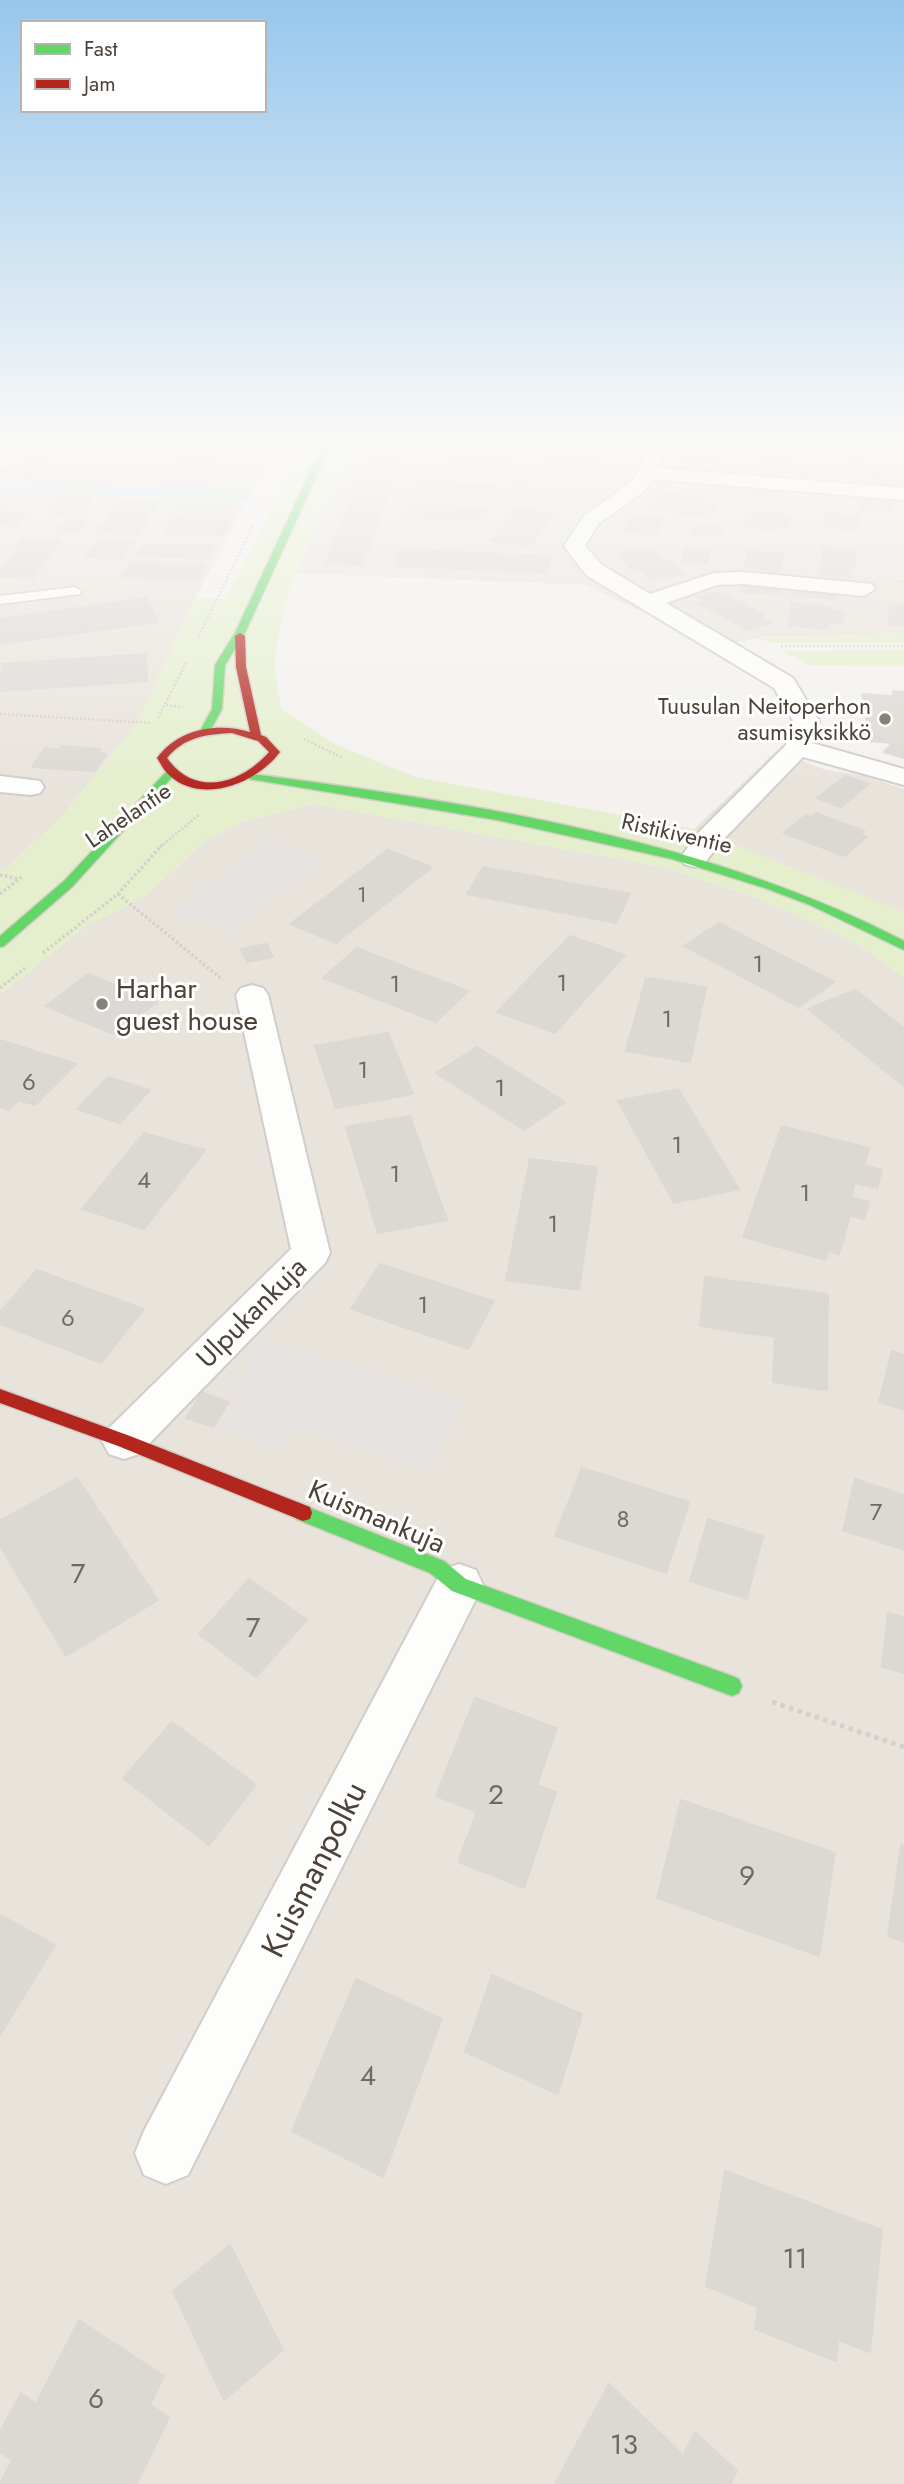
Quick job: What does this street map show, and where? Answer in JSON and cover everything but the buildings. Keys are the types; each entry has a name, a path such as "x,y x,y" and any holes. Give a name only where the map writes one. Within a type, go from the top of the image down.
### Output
{"main road":[{"path":"205,731 217,709 220,665 240,633 275,558"},
{"path":"240,633 241,667 257,735"},
{"path":"275,752 270,766 253,777 216,785 189,783 170,774 163,766 162,758 166,749 189,735 205,731 233,730 257,735 269,742 275,752 295,759"},
{"name":"Ristikiventie","path":"327,770 427,802"},
{"name":"Lahelantie","path":"68,884 170,774"},
{"name":"Ristikiventie","path":"253,777 427,802 694,858 801,893 856,917 904,946"},
{"name":"Lahelantie","path":"187,802 216,785"},
{"name":"Lahelantie","path":"0,943 68,884 133,838"},
{"name":"Kuismankuja","path":"0,1396 124,1441 437,1567 459,1585 732,1686"}],"street":[{"path":"584,558 594,570 784,683 806,722 798,747 709,838 694,858"},
{"path":"649,602 714,579 743,578 864,589"},
{"path":"798,747 904,777"},
{"path":"0,784 31,787"},
{"name":"Ulpukankuja","path":"124,1441 311,1253 252,995"},
{"name":"Kuismanpolku","path":"166,2153 459,1585"}],"lane":[{"path":"0,600 75,591"}],"path":[{"path":"195,644 237,558"},
{"path":"732,653 753,647 904,646"},
{"path":"149,734 189,657"},
{"path":"0,714 155,723"},
{"path":"43,954 118,894 169,837 199,815"},
{"path":"0,894 29,871"},
{"path":"0,875 19,879"},
{"path":"118,894 229,985 252,995"},
{"path":"0,988 32,962"},
{"path":"732,1686 904,1747"}],"shaded area":[{"path":"0,558 216,558 137,723 62,816 9,866 0,870"},
{"path":"302,558 904,558 904,634 763,637 715,646 585,585 295,573"},
{"path":"776,751 826,770 861,775 904,789 904,912 694,829"},
{"path":"314,804 668,868 760,899 856,943 904,977 904,2484 0,2484 0,994 85,927 146,896 208,838 245,821"},
{"path":"266,841 321,860 229,934 172,912"},
{"path":"264,1338 464,1401 431,1471 294,1426 279,1450 220,1430 242,1395 231,1391"}],"green space":[{"path":"246,558 303,558 285,602 274,665 281,709 336,745 415,777 694,829 904,912 904,977 856,943 760,899 668,868 314,804 245,821 208,838 146,896 85,927 0,994 0,870 9,866 62,816 137,723 195,598 225,599"},
{"path":"904,634 904,643 770,643 758,638"},
{"path":"904,650 904,666 808,665 783,651"}],"traffic: fast":[{"path":"205,731 217,709 220,665 240,633 275,558"},
{"path":"0,943 68,884 170,774"},
{"path":"253,777 497,816 676,856 769,885 859,923 904,946"},
{"path":"303,1513 437,1567 459,1585 732,1686"}],"traffic: jam":[{"path":"240,636 241,667 256,735"},
{"path":"233,730 262,739 275,752 251,774 235,781 201,786 185,781 172,772 162,758 176,743 185,738 212,731 233,730"},
{"path":"0,1396 124,1441 303,1513"}],"place":[{"name":"Tuusulan Neitoperhon asumisyksikkö","path":"885,719"},
{"name":"Harhar guest house","path":"102,1004"}]}
